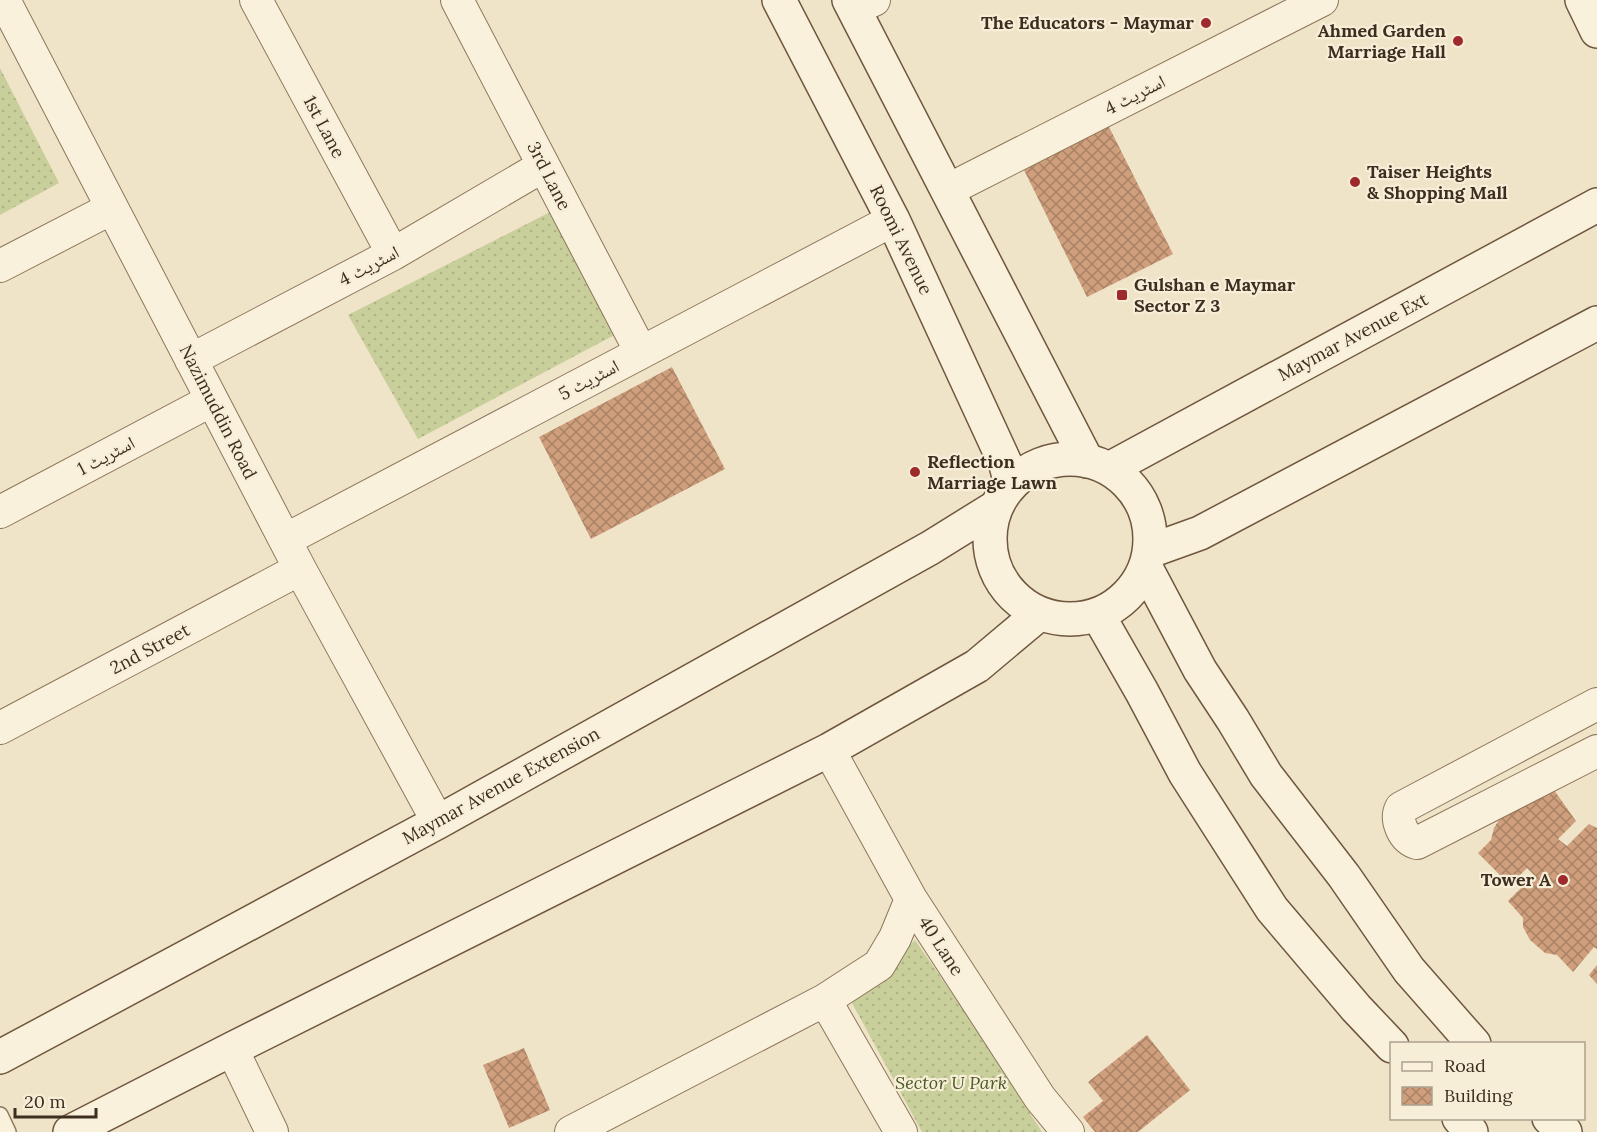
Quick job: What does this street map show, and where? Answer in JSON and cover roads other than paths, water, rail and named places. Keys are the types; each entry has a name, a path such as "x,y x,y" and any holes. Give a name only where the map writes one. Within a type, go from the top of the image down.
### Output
{"main road":[{"name":"Roomi Avenue","path":"779,0 893,220 1006,465 1004,496"},
{"path":"1582,0 1597,31"},
{"path":"859,3 948,190 1098,465"},
{"name":"Maymar Avenue Ext","path":"1098,465 1597,205"},
{"path":"1472,1042 1409,970 1344,876 1266,775 1200,670 1148,559 1148,519 1134,490 1098,465 1060,459 1033,468 1004,496 990,538 995,570 1012,596 1039,614 1068,620 1098,615 1127,597 1148,559 1597,323"},
{"name":"Maymar Avenue Extension","path":"0,1057 438,822 930,548 1004,496"},
{"path":"70,1132 830,750 977,666 1039,614"},
{"path":"1098,615 1185,773 1272,909 1356,1008 1390,1044"},
{"path":"1460,1120 1471,1132"},
{"path":"1550,1120 1565,1132"}],"street":[{"name":"Nazimuddin Road","path":"3,0 300,569 438,822"},
{"name":"1st Lane","path":"256,0 393,254"},
{"name":"3rd Lane","path":"457,0 640,352"},
{"name":"اسٹریٹ 4","path":"948,190 1322,0"},
{"name":"اسٹریٹ 4","path":"191,360 393,254 543,166"},
{"path":"0,266 112,208"},
{"name":"اسٹریٹ 5","path":"285,540 893,220"},
{"name":"اسٹریٹ 1","path":"0,512 212,400"},
{"name":"2nd Street","path":"0,728 300,569"},
{"path":"1597,704 1401,807 1398,821 1405,835 1412,842 1417,843 1597,751"},
{"name":"40 Lane","path":"830,750 911,898 1040,1098 1068,1132"},
{"path":"571,1132 825,1000 879,965 895,938 911,898"},
{"path":"825,1000 901,1132"},
{"path":"232,1049 272,1132"}],"lane":[{"path":"0,1115 8,1132"}],"place":[{"name":"The Educators - Maymar","path":"1206,23"},
{"name":"Ahmed Garden Marriage Hall","path":"1458,41"},
{"name":"Taiser Heights & Shopping Mall","path":"1355,182"},
{"name":"Gulshan e Maymar Sector Z 3","path":"1122,295"},
{"name":"Reflection Marriage Lawn","path":"915,472"},
{"name":"Tower A","path":"1563,880"}],"park label":[{"name":"Sector U Park","path":"951,1083"}]}
